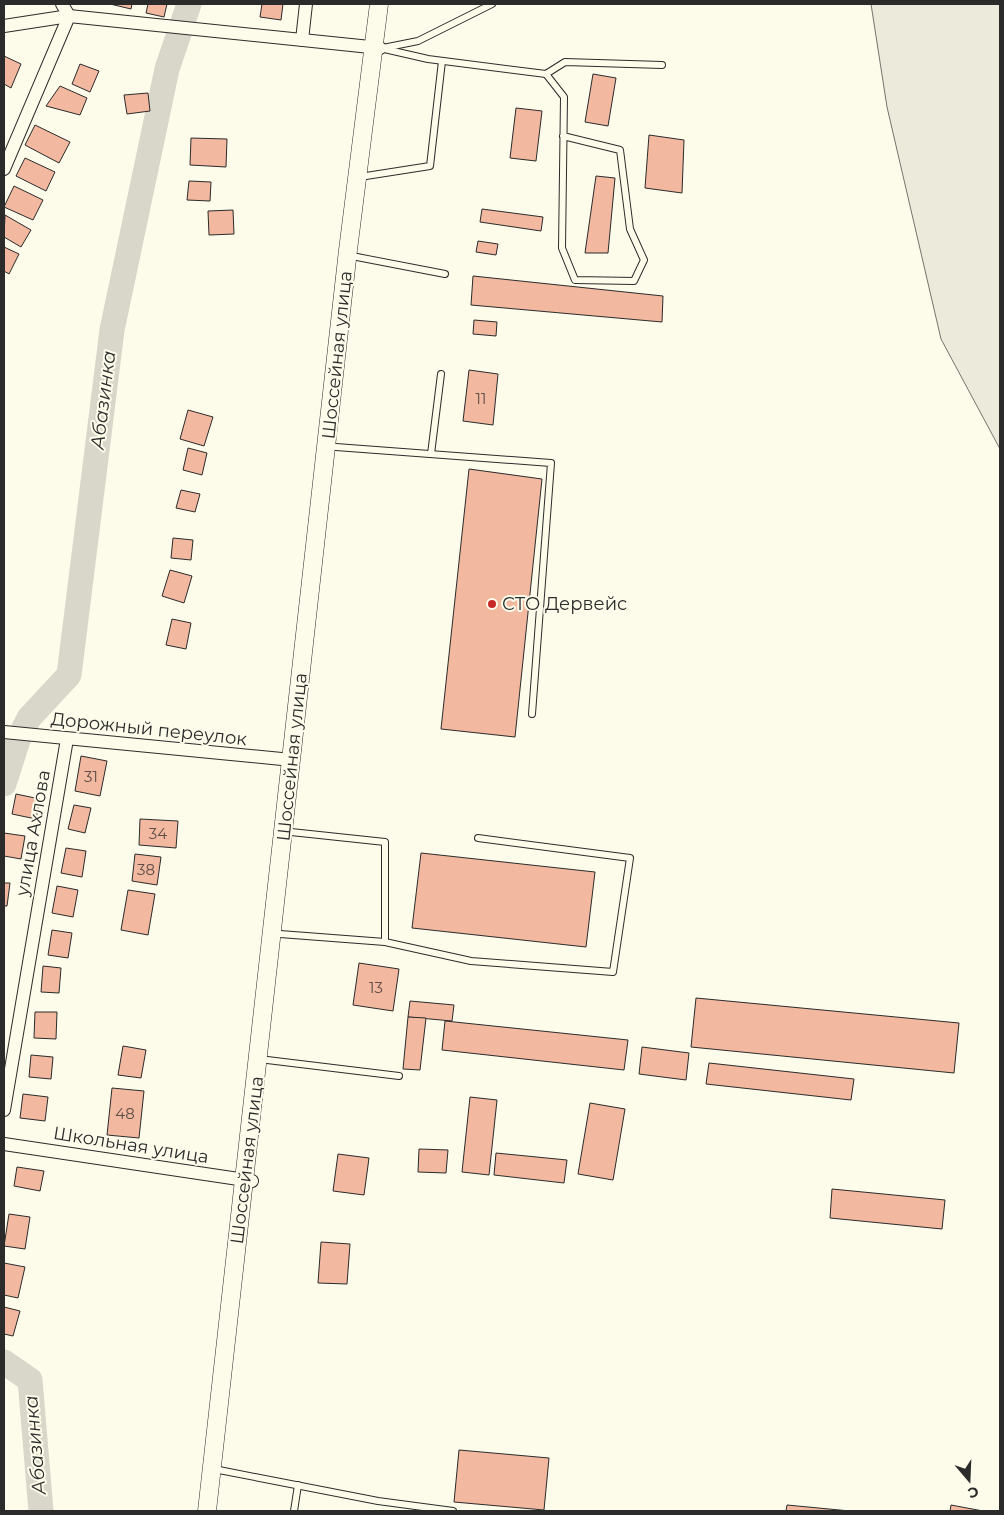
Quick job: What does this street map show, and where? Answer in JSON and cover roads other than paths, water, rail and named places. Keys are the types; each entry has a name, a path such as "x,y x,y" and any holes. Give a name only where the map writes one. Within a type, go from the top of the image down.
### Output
{"main road":[{"name":"Шоссейная улица","path":"262,1059 280,934 336,447 366,176 379,4"},
{"name":"Шоссейная улица","path":"214,1511 292,760 348,250 385,4"},
{"name":"Шоссейная улица","path":"207,1511 249,1181"}],"street":[{"path":"62,4 69,16"},
{"path":"302,40 306,4"},
{"path":"4,169 69,16"},
{"path":"4,26 69,16 377,48"},
{"name":"Дорожный переулок","path":"4,732 292,760"},
{"name":"улица Ахлова","path":"4,1110 67,738"},
{"name":"Школьная улица","path":"4,1144 249,1181"}],"lane":[{"path":"377,48 418,41 492,4"},
{"path":"377,48 442,61 546,74 565,62 662,65"},
{"path":"366,176 430,166 442,61"},
{"path":"546,74 564,97 563,136 562,248 575,280 634,281 644,260 630,230 620,150 563,136"},
{"path":"357,257 445,274"},
{"path":"430,454 441,374"},
{"path":"336,447 551,463 532,714"},
{"path":"291,832 385,842 385,942"},
{"path":"280,934 385,942 471,961 613,972 630,858 478,838"},
{"path":"262,1059 399,1076"},
{"path":"219,1470 378,1501 453,1511"},
{"path":"294,1511 298,1485"}],"waterway":[{"name":"Абазинка","path":"4,784 18,740 29,718 69,675 112,330 167,69 189,4"},
{"name":"Абазинка","path":"4,1362 30,1380 41,1511"}],"place":[{"name":"СТО Дервейс","path":"492,604"}]}
